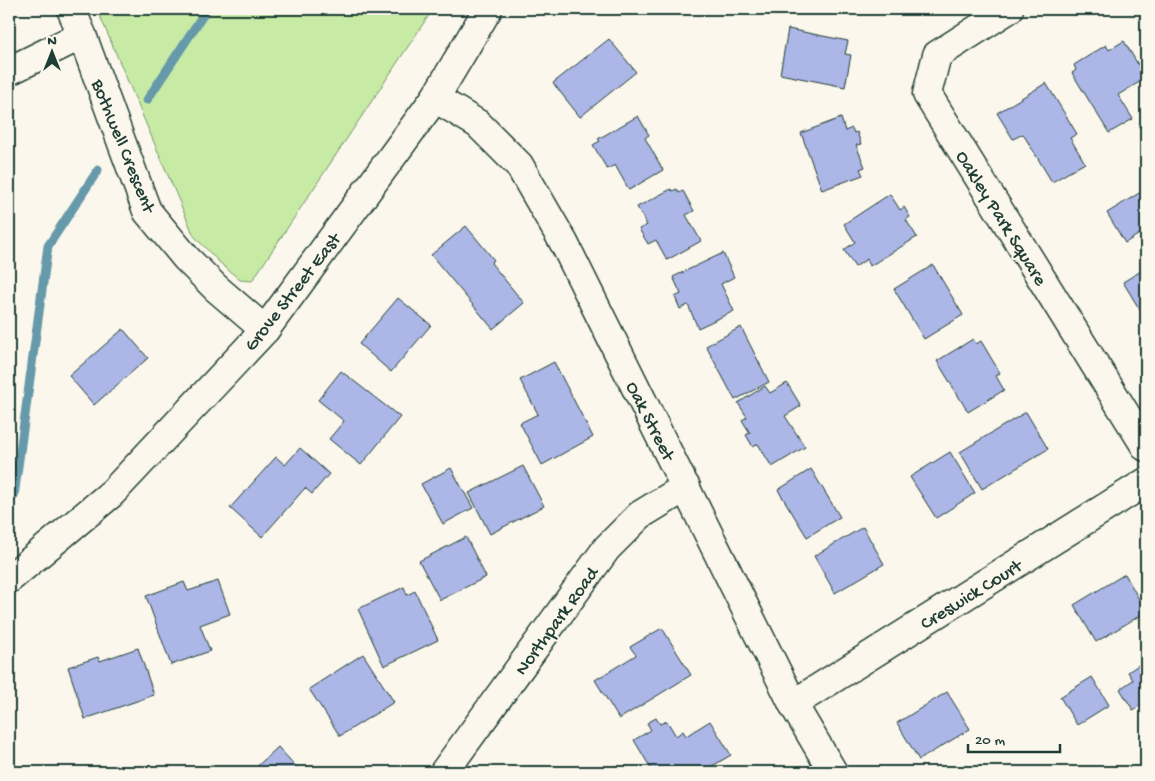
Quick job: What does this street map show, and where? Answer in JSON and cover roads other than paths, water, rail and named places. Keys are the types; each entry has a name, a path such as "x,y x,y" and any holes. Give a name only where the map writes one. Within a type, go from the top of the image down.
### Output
{"street":[{"name":"Bothwell Crescent","path":"71,9 147,211 186,258 216,288 265,330"},
{"name":"Grove Street East","path":"9,579 112,493 265,330 435,98 488,9"},
{"name":"Oakley Park Square","path":"1009,9 937,55 927,94 1146,446"},
{"path":"9,71 82,35"},
{"name":"Oak Street","path":"435,98 478,124 518,165 564,243 793,704 833,772"},
{"name":"Creswick Court","path":"793,704 1146,482"},
{"name":"Northpark Road","path":"444,772 607,548 640,515 686,487"}],"waterway":[{"path":"147,100 207,9"},
{"path":"14,496 48,246 98,170"}]}
